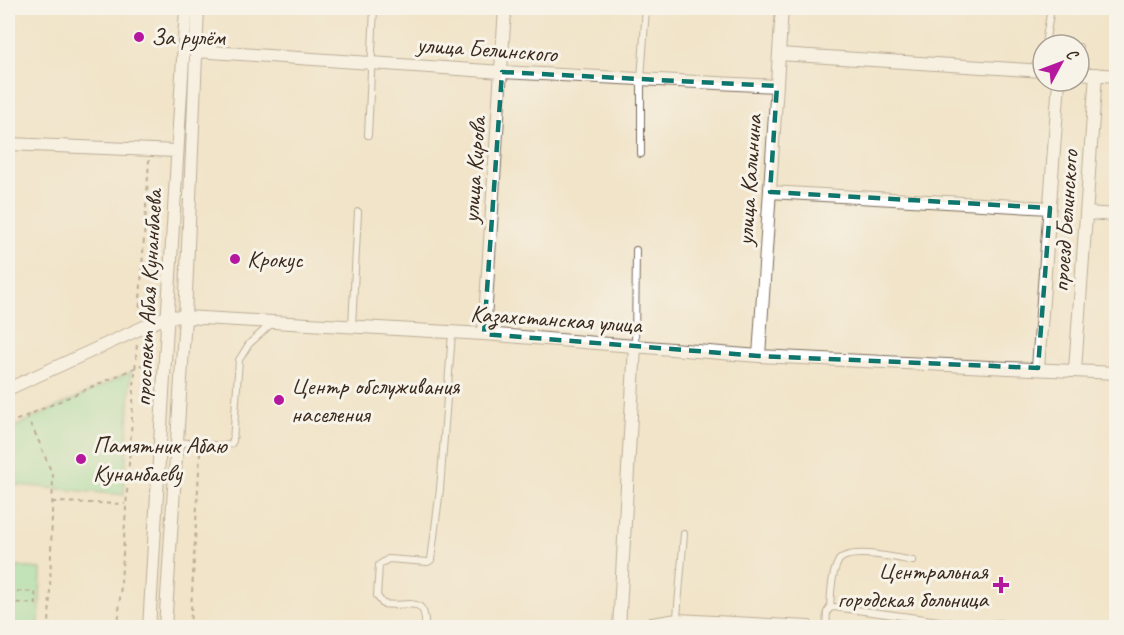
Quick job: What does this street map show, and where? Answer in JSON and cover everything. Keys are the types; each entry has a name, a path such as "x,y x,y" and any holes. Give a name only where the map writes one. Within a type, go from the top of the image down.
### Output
{"street":[{"name":"проспект Абая Кунанбаева","path":"149,627 186,8"},
{"name":"проспект Абая Кунанбаева","path":"165,627 185,316 198,8"},
{"name":"улица Кирова","path":"484,334 505,8"},
{"name":"улица Калинина","path":"759,356 782,8"},
{"name":"улица Белинского","path":"196,51 501,72 777,86"},
{"path":"779,54 1031,70"},
{"path":"1091,74 1116,76"},
{"name":"проезд Белинского","path":"1075,370 1096,74"},
{"name":"проезд Белинского","path":"1038,368 1058,93"},
{"path":"8,144 177,151"},
{"path":"770,192 1050,208"},
{"path":"1086,213 1116,215"},
{"name":"Казахстанская улица","path":"8,389 168,316 484,334 759,356 1116,373"},
{"path":"620,627 635,346"}],"lane":[{"path":"368,135 374,8"},
{"path":"640,154 641,79 646,8"},
{"path":"1047,33 1051,8"},
{"path":"352,327 358,212"},
{"path":"635,346 636,250"},
{"path":"177,442 227,446 233,441 239,360 249,344 273,322"},
{"path":"425,627 424,609 416,604 383,603 377,596 379,565 388,559 428,562 430,560 440,489 452,333"},
{"path":"677,617 684,534"},
{"path":"826,627 838,560 845,555 864,554 913,561"},
{"path":"830,608 977,626 1000,623 1008,627"},
{"path":"620,627 677,617 809,624"}],"path":[{"path":"118,627 150,150"},
{"path":"8,424 165,354"},
{"path":"26,416 53,476 49,627"},
{"path":"190,627 201,444"},
{"path":"52,502 126,504"},
{"path":"8,591 35,592 36,604 8,602"}],"highlighted area":[{"path":"502,72 777,86 770,192 1050,208 1038,368 759,356 484,334"}],"green space":[{"path":"131,372 124,495 8,484 8,430"},
{"path":"8,566 41,569 39,627 8,627"}],"place":[{"name":"За рулём","path":"139,37"},
{"name":"Крокус","path":"235,259"},
{"name":"Центр обслуживания населения","path":"279,400"},
{"name":"Памятник Абаю Кунанбаеву","path":"81,459"},
{"name":"Центральная городская больница","path":"1001,585"}]}
